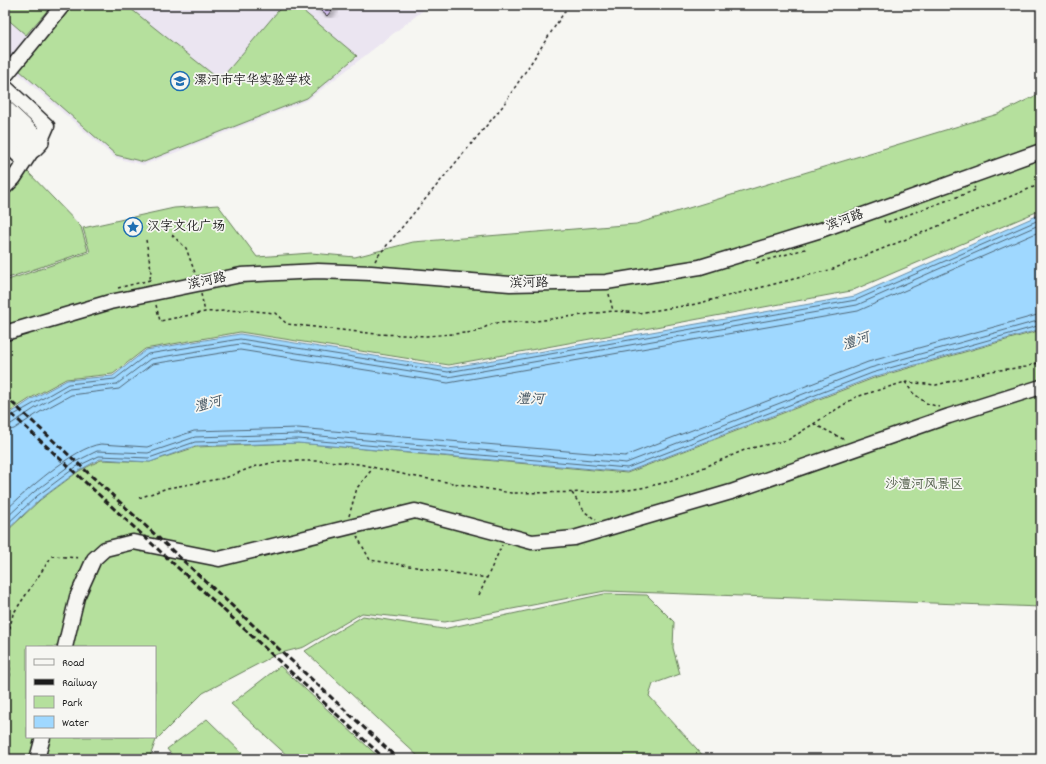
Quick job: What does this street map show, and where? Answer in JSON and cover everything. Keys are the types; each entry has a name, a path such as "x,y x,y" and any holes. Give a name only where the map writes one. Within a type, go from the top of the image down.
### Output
{"main road":[{"path":"5,109 36,146"},
{"path":"5,123 36,146"}],"street":[{"path":"5,76 63,5"},
{"path":"5,87 47,126 36,146 14,178 5,187"},
{"path":"5,143 20,157 36,146"},
{"name":"滨河路","path":"5,333 110,302 151,287 198,283 241,275 270,272 371,273 510,284 606,282 700,267 821,230 1041,151"},
{"path":"65,646 77,597 94,559 105,549 133,542 219,559 415,511 532,542 574,538 609,529 731,492 949,416 1041,387"},
{"path":"37,759 43,738"}],"path":[{"path":"371,273 378,256 502,107 569,5"},
{"path":"172,234 186,248 198,283 205,312"},
{"path":"146,240 152,269 151,287 160,321"},
{"path":"606,282 613,311"},
{"path":"139,498 168,488 226,478 253,467 281,461 327,461 359,464 511,493 572,494 615,492 672,481 747,449 788,440 856,397 905,382 936,384 991,372 1026,367 1041,362"},
{"path":"905,382 913,393 926,403 938,405 949,416"},
{"path":"814,424 858,448"},
{"path":"374,468 357,488 349,526 370,560 487,578"},
{"path":"572,494 585,512 609,529"},
{"path":"479,595 506,536"},
{"path":"5,712 10,674 8,636 13,614 52,556 94,559"}],"shaded area":[{"name":"漯河市宇华实验学校","path":"5,5 430,5 308,100 144,165 115,158 5,62"}],"green space":[{"path":"5,5 52,5 26,35 5,17"},
{"name":"漯河市宇华实验学校","path":"73,5 126,5 220,80 283,5 296,5 357,56 307,98 144,162 116,155 19,70"},
{"path":"1041,93 1041,210 851,291 449,365 240,332 145,349 113,374 66,379 31,398 5,415 5,281 90,252 83,228 174,208 218,205 257,257 311,253 355,257 413,242 636,224 998,114"},
{"path":"27,171 81,227 88,251 5,279 5,195"},
{"name":"沙澧河风景区","path":"1041,330 1041,607 605,591 445,622 362,613 304,647 277,654 203,693 156,740 149,759 5,759 5,533 40,500 79,471 101,460 150,462 196,447 298,443 627,473 874,378"},
{"path":"604,594 647,595 674,622 673,648 680,674 653,684 649,696 706,759 421,759 305,651 363,616 443,629"},
{"path":"280,666 381,759 291,759 231,704"},
{"path":"207,719 248,759 175,759 167,749"}],"water":[{"name":"澧河","path":"1041,214 1041,329 873,377 627,472 298,443 195,446 150,462 100,459 78,471 39,500 5,532 5,417 32,399 67,380 113,376 146,350 240,334 448,368 855,296"}],"building":[{"path":"314,5 336,5 327,16"}],"railway":[{"path":"5,396 398,759"},
{"path":"5,408 385,759"}],"place":[{"name":"漯河市宇华实验学校","path":"180,81"},
{"name":"汉字文化广场","path":"133,227"}]}
